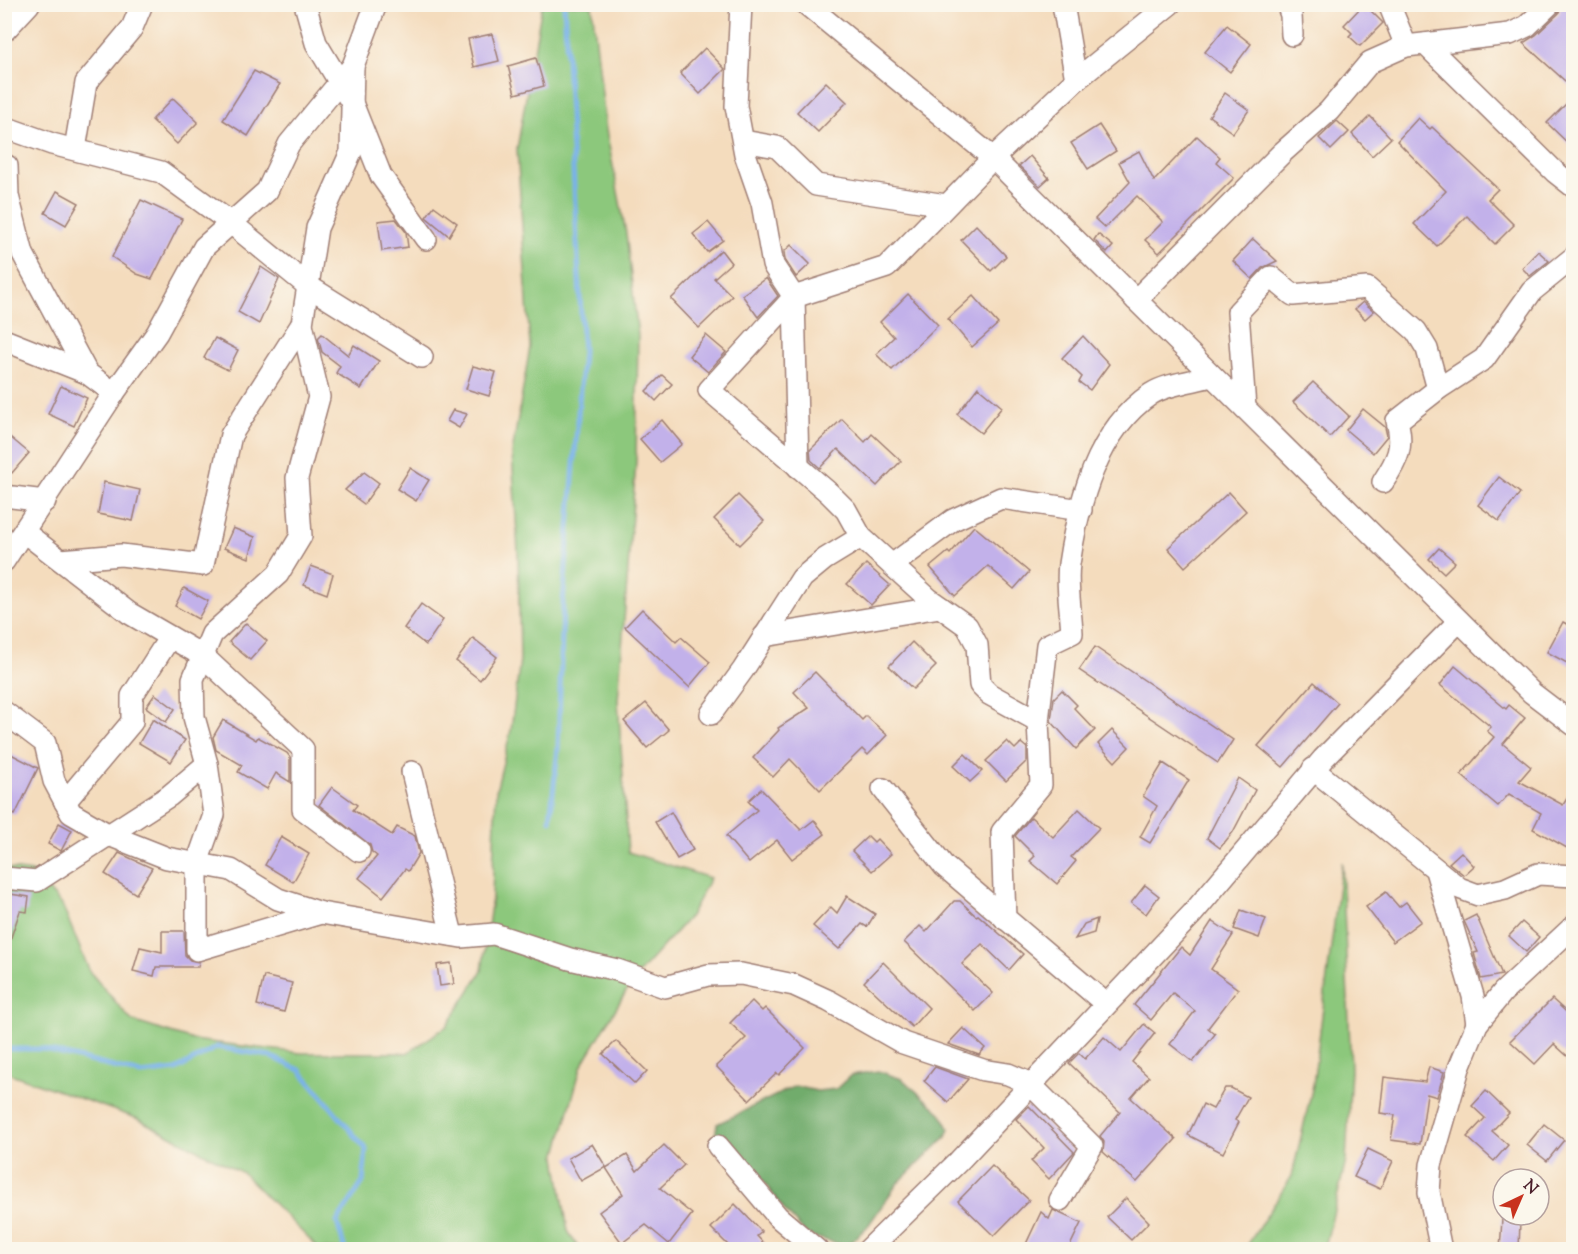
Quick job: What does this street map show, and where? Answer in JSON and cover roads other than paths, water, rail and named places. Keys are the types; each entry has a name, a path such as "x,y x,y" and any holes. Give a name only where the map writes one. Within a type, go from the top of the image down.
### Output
{"street":[{"path":"4,31 29,4"},
{"path":"75,149 86,83 132,28 142,4"},
{"path":"305,4 316,43 352,102 381,176 426,239"},
{"path":"4,561 114,393 157,333 204,247 267,191 289,144 353,66 376,4"},
{"path":"741,4 736,106 742,141 762,203 772,265 794,297 798,467"},
{"path":"806,4 993,158 1532,693 1574,725"},
{"path":"1063,4 1076,80"},
{"path":"1038,721 989,694 980,685 976,645 967,626 940,607 861,537 846,510 709,390 794,297 887,267 993,158 1076,80 1170,4"},
{"path":"1287,4 1291,15 1292,34"},
{"path":"1389,4 1416,45 1574,187"},
{"path":"1136,300 1283,152 1329,111 1360,71 1382,55 1416,45 1510,34 1527,26 1550,4"},
{"path":"321,913 197,950 197,863 214,815 207,764 194,717 194,680 212,634 278,574 301,536 297,478 319,397 302,324 317,228 351,152 353,66"},
{"path":"4,127 161,172 231,223 308,286 422,357"},
{"path":"742,141 777,147 816,185 946,205"},
{"path":"7,166 8,196 23,254 87,373"},
{"path":"1383,482 1395,464 1402,440 1397,421 1438,388 1484,359 1532,291 1574,257"},
{"path":"1245,408 1238,312 1271,277 1293,295 1367,288 1416,331 1427,349 1438,388"},
{"path":"61,560 121,555 203,565 231,435 302,324"},
{"path":"4,340 87,373 114,393"},
{"path":"1005,919 1002,832 1041,785 1038,721 1047,645 1072,633 1069,566 1088,479 1114,430 1131,410 1153,393 1212,376"},
{"path":"4,496 45,501"},
{"path":"892,565 953,520 1001,498 1081,510"},
{"path":"24,532 129,613 203,656 303,750 303,809 359,851"},
{"path":"711,714 802,578 825,558 861,537"},
{"path":"764,636 940,607"},
{"path":"868,1250 958,1162 1029,1083 1193,913 1314,769 1459,621"},
{"path":"65,802 132,722 132,696 170,637"},
{"path":"4,712 45,743 54,781 71,813 109,835 168,858 231,870 278,899 321,913 452,935 494,934 570,959 617,970 665,987 708,975 741,974 794,985 829,1001 903,1043 983,1070 1008,1074 1029,1083 1092,1146 1060,1200"},
{"path":"4,878 37,881 169,796 207,764"},
{"path":"1314,769 1437,874 1459,888 1478,895 1505,889 1538,874 1574,876"},
{"path":"412,772 452,935"},
{"path":"883,789 944,866 1106,1004"},
{"path":"1437,874 1473,996 1477,1024"},
{"path":"1440,1250 1429,1192 1431,1165 1459,1068 1477,1024 1503,992 1574,926"},
{"path":"718,1146 778,1217 817,1250"}],"waterway":[{"path":"550,820 558,749 563,603 583,351 564,4"},
{"path":"4,1049 42,1049 141,1074 176,1070 217,1047 270,1056 300,1070 366,1149 363,1182 337,1222 345,1250"}]}
